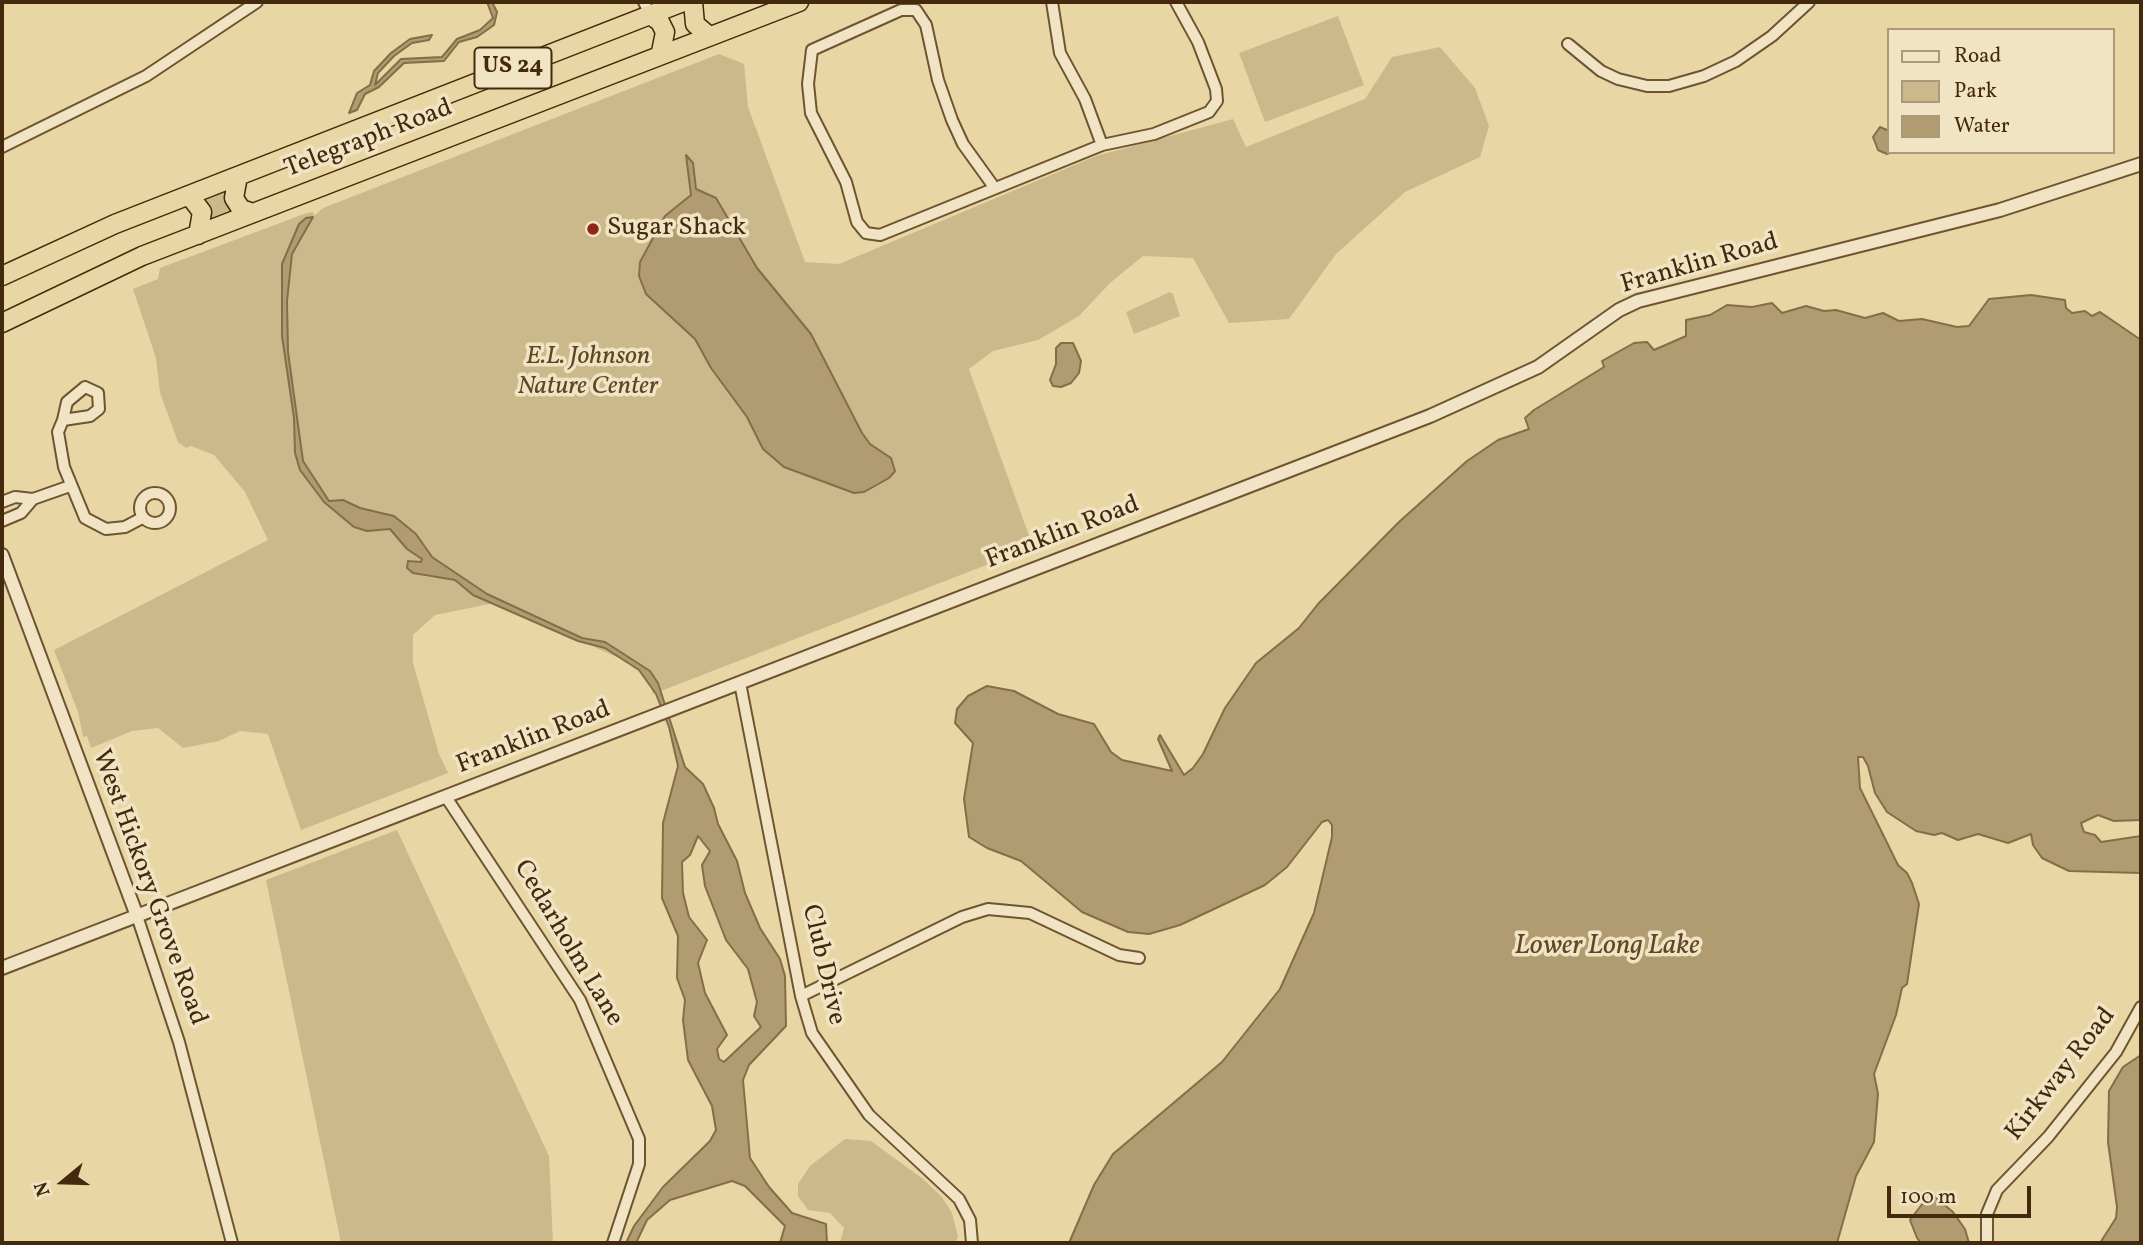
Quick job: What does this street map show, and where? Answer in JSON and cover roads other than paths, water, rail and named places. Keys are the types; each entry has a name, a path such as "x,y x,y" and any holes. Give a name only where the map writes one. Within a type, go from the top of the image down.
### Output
{"highway":[{"name":"Telegraph Road","path":"2,276 85,237 647,8 683,2"},
{"path":"693,2 695,24 708,35"},
{"name":"Telegraph Road","path":"2,323 103,273 661,52 799,2"},
{"path":"647,8 665,32 661,52"},
{"path":"238,176 234,198 241,209 253,213"},
{"path":"189,194 202,212 198,235"}],"street":[{"path":"2,146 146,76 257,2"},
{"path":"1052,2 1060,53 1085,99 1102,145"},
{"path":"994,187 963,144 951,120 938,80 926,25 916,10 901,10 811,50 808,84 811,113 846,182 858,222 866,233 873,235 887,233 1102,145 1154,134 1202,116 1214,107 1216,89 1198,42 1176,2"},
{"path":"1568,44 1601,71 1618,79 1647,86 1669,86 1704,76 1736,61 1772,36 1808,2"},
{"name":"Franklin Road","path":"2,968 1443,411 1538,367 1619,310 1638,302 2000,210 2141,164"},
{"path":"63,419 58,432 59,447 70,486 82,512 95,526 114,529 142,518"},
{"path":"2,502 15,497 33,499 70,486"},
{"path":"2,521 22,513 33,499"},
{"name":"West Hickory Grove Road","path":"2,555 137,916 179,1042 232,1243"},
{"name":"Club Drive","path":"740,683 801,996 815,1040 863,1107 962,1202 970,1220 972,1243"},
{"name":"Cedarholm Lane","path":"446,797 580,1000 639,1139 639,1164 613,1243"},
{"path":"801,996 962,917 988,909 1030,913 1119,955 1139,958"},
{"name":"Kirkway Road","path":"1987,1243 1987,1214 1997,1191 2048,1137 2116,1052 2141,1007"}],"water":[{"path":"487,2 492,2 497,12 494,25 477,37 459,42 444,61 404,63 379,87 365,94 357,110 349,113 357,93 370,85 374,71 391,53 410,39 432,35 429,40 412,43 394,56 378,73 375,85 401,59 442,57 457,39 480,30 493,18"},
{"path":"1880,127 1888,131 1888,154 1878,150 1873,137"},
{"path":"686,155 693,163 696,189 716,198 757,268 811,334 862,433 870,444 891,458 895,471 889,478 864,492 854,493 784,467 763,449 747,417 711,368 695,339 646,294 639,276 640,262 665,216 691,195"},
{"path":"313,217 292,254 287,301 288,352 303,461 329,501 343,500 360,508 394,516 416,534 432,557 487,594 582,638 605,642 650,671 658,683 685,767 703,784 718,824 737,861 745,893 760,928 780,959 785,976 786,1026 749,1065 743,1080 750,1158 769,1187 792,1213 826,1224 827,1243 780,1243 785,1226 745,1186 732,1181 670,1200 647,1220 636,1243 626,1243 634,1226 663,1187 710,1141 716,1130 712,1106 688,1060 683,1020 685,1000 677,978 678,936 662,898 663,823 678,766 669,727 656,694 639,670 605,648 578,641 473,595 455,580 413,573 407,568 408,561 421,562 422,559 407,549 390,529 367,531 354,527 324,502 300,470 295,453 294,418 282,336 282,264 299,224 306,218","holes":["698,836 710,851 702,865 705,886 726,940 748,969 757,1002 754,1016 761,1027 724,1062 719,1059 717,1049 727,1035 705,993 698,963 707,940 689,917 683,893 682,862 690,855"]},
{"name":"Lower Long Lake","path":"2031,295 2065,300 2066,308 2072,313 2085,311 2092,316 2100,312 2141,340 2141,820 2114,821 2098,815 2081,823 2084,832 2095,835 2101,842 2141,836 2141,873 2069,871 2042,858 2033,845 2031,834 2008,843 1978,834 1958,840 1942,833 1934,835 1916,831 1887,812 1875,793 1868,766 1863,757 1858,757 1860,788 1898,865 1907,873 1919,904 1907,984 1902,988 1896,1015 1874,1074 1878,1094 1874,1142 1856,1176 1837,1243 1069,1243 1094,1185 1113,1154 1222,1062 1280,989 1314,913 1332,837 1332,825 1328,820 1322,822 1287,867 1265,885 1180,925 1149,934 1128,932 1082,912 1021,861 987,848 969,837 964,799 973,743 955,723 957,709 968,696 987,686 1014,691 1058,714 1094,724 1111,752 1122,760 1172,771 1158,739 1160,735 1184,775 1203,754 1225,708 1256,663 1299,628 1318,604 1399,522 1467,461 1498,440 1529,429 1525,418 1604,367 1602,361 1634,343 1647,342 1654,350 1686,336 1686,320 1710,315 1727,305 1752,307 1772,303 1782,313 1806,306 1865,318 1883,313 1899,321 1922,319 1957,327 1969,326 1989,299"},
{"path":"1061,343 1073,343 1081,361 1079,373 1071,383 1061,387 1053,386 1050,380 1056,364 1056,348"},
{"path":"2141,1055 2141,1243 2100,1243 2116,1218 2117,1207 2108,1142 2109,1091 2123,1067"},
{"path":"1935,1197 1953,1212 1965,1229 1969,1243 1921,1243 1917,1238 1910,1220 1923,1203"}],"place":[{"name":"Sugar Shack","path":"593,229"}],"park label":[{"name":"E.L. Johnson Nature Center","path":"588,373"}]}
